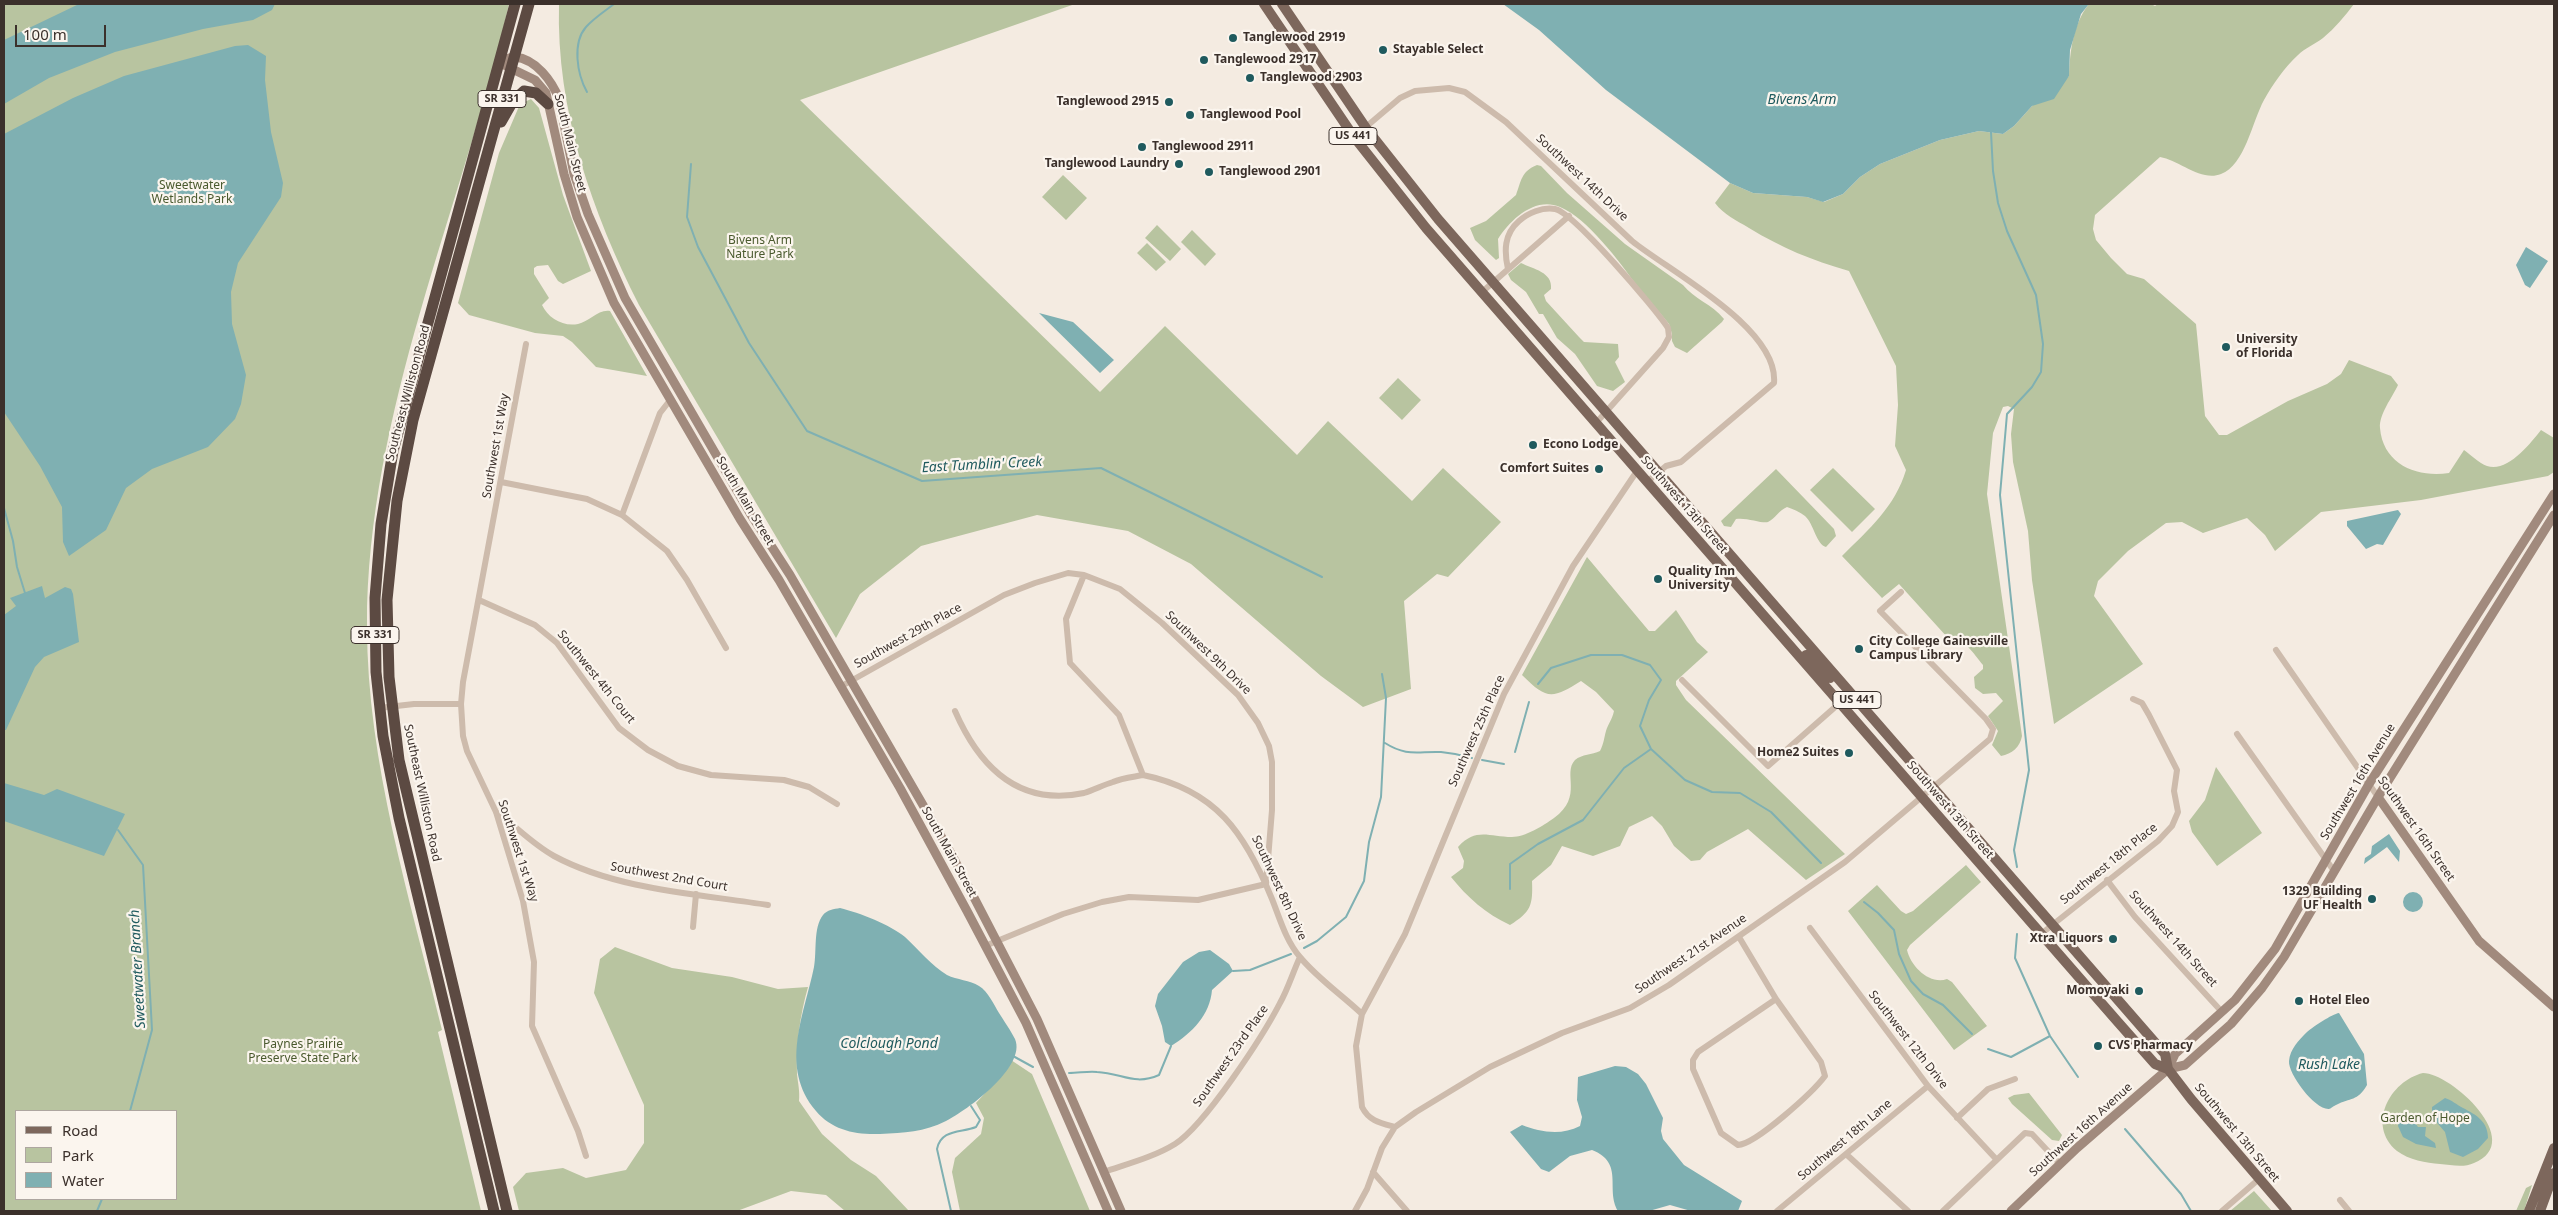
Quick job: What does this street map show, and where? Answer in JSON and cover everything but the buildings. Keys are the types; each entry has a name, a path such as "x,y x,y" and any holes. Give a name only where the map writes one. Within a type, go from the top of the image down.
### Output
{"highway":[{"name":"SR 331","path":"499,61 515,4"},
{"name":"SR 331","path":"515,58 529,4"},
{"name":"Southeast Williston Road","path":"506,1211 406,794 392,706 387,623 393,527 406,450 490,141 515,58"},
{"name":"Southeast Williston Road","path":"494,1211 387,763 379,708 375,634 377,560 393,451 499,61"},
{"path":"490,141 518,94 530,91 536,93 548,104"},
{"path":"419,352 432,355"},
{"path":"491,1199 503,1196"}],"main road":[{"name":"Southwest 13th Street","path":"1264,4 1354,137 1405,203 1792,648 1837,706 1922,798 2155,1064 2168,1069"},
{"name":"Southwest 13th Street","path":"1282,4 1366,128 1422,200 2165,1054 2168,1069 2287,1211"},
{"path":"499,61 515,58"},
{"name":"South Main Street","path":"515,58 541,71 555,88 560,99 574,174 616,280 680,393 953,857 1037,1019 1121,1211"},
{"name":"South Main Street","path":"499,61 511,69 528,75 541,85 548,104 573,205 614,303 740,519 780,580 900,788 1026,1023 1108,1211"},
{"path":"573,205 581,194"},
{"path":"607,286 616,280"},
{"path":"671,399 680,393"},
{"name":"Southwest 16th Avenue","path":"2011,1211 2060,1164 2168,1069 2175,1054 2242,993 2275,949 2369,784 2554,494"},
{"name":"Southwest 16th Avenue","path":"2168,1069 2184,1065 2231,1024 2248,1006 2284,957 2378,797 2554,515"},
{"path":"1743,592 1754,582"},
{"path":"1792,648 1799,649 1833,680 1841,681"},
{"path":"1837,706 1851,694"},
{"name":"Southwest 16th Street","path":"2378,797 2479,941 2554,1007"},
{"path":"2540,1211 2551,1174 2554,1148"},
{"path":"1092,1176 1104,1172"},
{"path":"2530,1211 2551,1174"}],"street":[{"name":"Southwest 14th Drive","path":"1354,137 1400,98 1415,91 1449,88 1465,92 1506,122 1632,241 1653,258 1700,286 1756,338 1764,347 1774,368 1774,383 1681,462 1666,466 1659,472"},
{"path":"1508,270 1504,253 1506,239 1514,225 1525,216 1537,210 1555,209 1568,216 1664,323 1669,333 1663,348 1596,423"},
{"path":"1482,292 1568,216"},
{"name":"Southwest 1st Way","path":"526,344 460,704 463,736 467,751 496,812 525,910 534,962 532,1026 578,1131 586,1156"},
{"path":"622,515 660,413 671,399"},
{"name":"Southwest 25th Place","path":"1362,1014 1405,934 1504,694 1573,566 1637,471"},
{"path":"1647,482 1659,472"},
{"path":"501,482 587,499 622,515 667,551 726,648"},
{"name":"Southwest 9th Drive","path":"987,605 1035,583 1068,572 1084,575 1120,589 1162,623 1238,695 1258,723 1268,746 1272,762 1272,810 1266,884"},
{"path":"955,711 965,733 983,760 1000,777 1024,790 1054,796 1085,793 1115,781 1143,775 1119,715 1070,663 1066,619 1084,575"},
{"name":"Southwest 21st Avenue","path":"1355,1211 1382,1148 1395,1127 1490,1067 1562,1033 1630,1008 1683,976 1845,862 1990,739 1993,729 1880,610 1901,592"},
{"name":"Southwest 4th Court","path":"479,600 535,625 557,643 619,728 648,750 678,766 711,775 784,780 809,786 836,804"},
{"name":"Southwest 29th Place","path":"840,687 987,605"},
{"name":"Southwest 16th Street","path":"2276,650 2378,797"},
{"path":"1682,680 1768,766 1837,706"},
{"name":"Southwest 18th Place","path":"2040,934 2158,840 2172,826 2178,812 2174,791 2177,770 2142,703 2133,699"},
{"path":"379,708 414,704 460,704"},
{"path":"2238,734 2334,871"},
{"name":"Southwest 8th Drive","path":"1143,775 1193,792 1242,836 1266,884 1287,937 1300,957 1362,1014"},
{"name":"Southwest 2nd Court","path":"496,812 537,845 570,864 598,875 629,883 768,905"},
{"name":"Southwest 14th Street","path":"2107,880 2135,917 2222,1012"},
{"path":"985,946 1063,914 1102,902 1129,897 1198,900 1266,884"},
{"path":"693,926 696,894"},
{"name":"Southwest 12th Drive","path":"1810,928 1928,1086 1996,1159"},
{"path":"1739,937 1776,999 1821,1062 1825,1076 1814,1090 1790,1110 1750,1141 1738,1145 1721,1133 1693,1069 1694,1060 1698,1052 1776,999"},
{"name":"Southwest 23rd Place","path":"1104,1172 1176,1143 1193,1127 1211,1106 1255,1044 1280,1003 1300,957"},
{"path":"1362,1014 1356,1046 1362,1107 1366,1115 1375,1122 1395,1127"},
{"path":"1957,1118 1988,1088 2014,1079"},
{"name":"Southwest 18th Lane","path":"1777,1211 1928,1086"},
{"path":"1943,1211 2025,1133 2029,1132 2060,1164"},
{"path":"1846,1154 1908,1211"},
{"path":"1372,1172 1407,1211"},
{"path":"2222,1211 2259,1179"},
{"path":"2340,1200 2349,1211"}],"green space":[{"path":"4,4 509,4 467,158 420,312 400,389 383,467 371,546 367,626 374,728 382,779 392,830 442,1030 438,1032 481,1211 4,1211"},
{"name":"Bivens Arm Nature Park","path":"559,4 1075,4 800,100 1100,392 1165,326 1297,455 1328,421 1412,501 1443,468 1501,522 1448,577 1437,574 1404,601 1411,689 1363,707 1321,676 1191,564 1128,531 1037,515 921,546 860,594 836,638 639,305 606,234 580,159 571,121 564,83 560,44"},
{"path":"2089,4 2151,4 2155,6 2158,4 2354,4 2332,30 2301,53 2279,76 2264,100 2242,152 2229,169 2221,174 2206,175 2160,157 2095,215 2093,229 2096,240 2111,258 2127,274 2144,279 2196,324 2205,416 2219,435 2227,435 2288,401 2327,384 2341,374 2349,360 2391,376 2398,385 2384,412 2380,428 2388,451 2395,460 2404,466 2414,471 2426,473 2449,473 2464,450 2487,466 2495,467 2517,456 2541,430 2554,438 2554,472 2548,476 2421,500 2321,512 2275,551 2265,535 2247,518 2203,533 2182,522 2166,523 2128,551 2098,581 2094,596 2143,664 2054,724 2032,580 2028,531 2013,462 2011,434 2014,409 2008,406 2003,407 1993,433 1987,494 2022,736 2015,749 2009,754 2001,756 1992,745 1998,731 1988,716 2003,701 1996,693 1983,694 1975,688 1974,677 1983,669 1983,665 1976,656 1968,646 1958,639 1947,637 1899,584 1882,598 1842,556 1880,517 1895,495 1906,470 1895,446 1898,405 1896,366 1849,271 1809,258 1773,242 1730,217 1715,203 1730,183 1753,193 1807,197 1824,202 1843,194 1860,177 1880,164 1940,140 1979,131 2003,134 2014,126 2032,106 2069,76 2070,57 2076,29"},
{"path":"531,99 539,108 563,195 591,271 563,284 558,281 548,265 534,268 534,274 549,298 542,305 552,318 572,325 582,323 601,312 610,311 647,376 596,367 572,342 563,336 535,333 469,315 458,303 499,153 520,104"},
{"path":"1537,165 1541,166 1567,193 1625,244 1714,309 1724,319 1722,322 1687,353 1675,347 1669,324 1612,253 1581,221 1560,207 1551,204 1533,207 1509,224 1498,239 1499,258 1496,260 1475,240 1470,228 1486,221 1516,195 1525,174"},
{"path":"1063,175 1087,198 1066,220 1042,197"},
{"path":"1157,225 1181,249 1170,261 1145,238"},
{"path":"1192,230 1216,254 1205,266 1181,242"},
{"path":"1147,243 1166,262 1156,271 1137,253"},
{"path":"1521,263 1546,275 1551,283 1551,289 1544,295 1546,301 1584,342 1618,344 1619,357 1615,362 1625,382 1613,391 1597,386 1575,354 1557,338 1543,314 1539,314 1526,292 1511,280 1508,274"},
{"path":"1398,378 1421,400 1402,420 1379,398"},
{"path":"1833,468 1875,509 1852,532 1810,490"},
{"path":"1776,469 1834,529 1836,536 1826,547 1820,542 1805,516 1787,507 1768,522 1736,519 1731,527 1724,526 1721,521"},
{"path":"1587,557 1649,631 1655,631 1676,610 1697,642 1708,652 1676,681 1676,685 1686,700 1845,854 1806,880 1748,829 1707,852 1700,860 1691,861 1674,846 1662,826 1652,816 1629,827 1620,846 1593,856 1562,846 1551,865 1532,881 1531,902 1526,912 1510,925 1485,910 1457,884 1451,877 1463,868 1464,861 1458,847 1471,837 1477,835 1517,837 1550,821 1563,810 1568,802 1571,786 1570,772 1575,760 1600,751 1614,711 1596,692 1581,681 1556,694 1544,693 1522,675"},
{"path":"2216,767 2262,833 2217,866 2192,832 2189,821 2205,800"},
{"path":"1966,865 1981,882 1910,945 1907,950 1913,963 1922,973 1934,979 1947,979 1952,982 1987,1026 1954,1050 1848,911 1877,885 1906,914 1913,911"},
{"path":"615,947 672,968 732,977 778,989 808,987 798,1041 797,1074 799,1101 822,1134 851,1160 876,1176 909,1211 845,1211 826,1195 791,1191 737,1211 519,1211 513,1187 526,1173 563,1168 586,1178 626,1170 644,1143 644,1105 594,993 600,959"},
{"path":"1011,1060 1032,1074 1090,1211 960,1211 952,1172 955,1158 981,1134 984,1118 976,1103 1008,1068"},
{"name":"Garden of Hope","path":"2423,1073 2435,1076 2450,1084 2479,1110 2489,1125 2492,1140 2488,1153 2474,1163 2457,1166 2429,1163 2407,1157 2397,1151 2388,1141 2383,1129 2386,1105 2392,1094 2401,1085"},
{"path":"2029,1093 2062,1135 2059,1141 2052,1140 2012,1104 2008,1098 2014,1095"},
{"path":"2532,1185 2524,1211 2516,1211 2526,1188"},
{"path":"2254,1191 2272,1211 2230,1211"}],"water":[{"path":"79,4 275,4 272,10 253,20 203,29 115,52 49,78 4,104 4,40"},
{"name":"Bivens Arm","path":"1503,4 2089,4 2081,14 2070,50 2069,76 2054,99 2032,106 2014,126 2003,134 1979,131 1940,140 1880,164 1860,177 1843,194 1823,202 1807,197 1753,193 1730,183 1606,90 1539,30"},
{"path":"248,45 266,56 265,80 271,132 283,183 281,197 238,263 231,292 232,324 246,375 241,404 235,419 208,447 152,469 126,488 106,530 69,556 63,542 62,507 40,466 4,412 4,134 73,98 124,76 235,46"},
{"path":"2526,247 2548,261 2530,288 2525,285 2516,265"},
{"path":"1039,313 1073,322 1114,360 1100,373"},
{"path":"2398,510 2401,514 2383,545 2377,544 2366,549 2347,526 2347,521"},
{"path":"42,586 45,598 65,587 71,589 79,642 44,657 35,667 6,730 4,730 4,615 16,606 10,598"},
{"path":"4,783 44,795 57,789 125,814 104,856 4,821"},
{"path":"2389,834 2400,851 2399,862 2387,847 2364,864 2365,858 2371,854 2372,846"},
{"path":"2409,892 2417,892 2423,898 2423,906 2417,912 2409,912 2403,906 2403,898"},
{"name":"Colclough Pond","path":"840,908 883,923 905,937 947,975 972,982 982,988 1015,1039 1016,1050 1012,1062 1004,1075 980,1098 946,1121 922,1130 889,1134 862,1134 845,1130 829,1123 816,1111 805,1094 799,1077 796,1059 797,1041 814,967 818,926 825,913"},
{"path":"1210,950 1229,964 1233,971 1212,990 1208,1007 1199,1022 1171,1046 1165,1042 1155,1006 1158,994 1183,962 1199,952"},
{"name":"Rush Lake","path":"2339,1013 2364,1054 2367,1085 2357,1097 2329,1109 2317,1104 2303,1090 2293,1074 2289,1061 2293,1049 2307,1032 2327,1018"},
{"path":"1615,1066 1626,1067 1638,1074 1646,1084 1663,1118 1661,1131 1663,1139 1684,1165 1742,1201 1738,1211 1691,1211 1670,1205 1649,1211 1618,1211 1613,1194 1611,1169 1602,1155 1592,1150 1570,1156 1549,1172 1541,1169 1510,1132 1522,1125 1536,1130 1551,1132 1565,1131 1580,1126 1582,1117 1577,1100 1578,1077"},
{"path":"2445,1098 2477,1116 2484,1123 2488,1132 2488,1138 2478,1149 2463,1157 2450,1152 2445,1132 2432,1117 2432,1107"},
{"path":"2405,1115 2411,1117 2418,1127 2426,1127 2425,1136 2435,1143 2436,1148 2416,1144 2403,1137 2398,1126 2400,1117"}],"waterway":[{"name":"East Tumblin' Creek","path":"587,92 579,68 579,41 586,27 614,4"},
{"path":"1991,132 1993,171 1998,203 2007,231 2036,295 2043,344 2041,372 2032,387 2007,414 2000,495 2029,770 2014,850 2017,867"},
{"name":"East Tumblin' Creek","path":"691,164 687,217 698,247 749,343 807,431 922,481 1101,468 1322,577"},
{"path":"4,508 13,541 17,567 25,593"},
{"path":"1538,684 1551,668 1591,655 1622,655 1650,665 1661,680 1649,700 1640,726 1651,749 1685,780 1712,792 1740,793 1771,812 1821,863"},
{"path":"1304,948 1317,941 1346,917 1364,881 1369,842 1381,797 1386,698 1382,674"},
{"path":"1515,752 1529,702"},
{"path":"1385,743 1406,752 1441,752 1472,758"},
{"path":"1510,889 1510,864 1538,844 1583,820 1624,768 1651,749"},
{"path":"1482,760 1504,764"},
{"name":"Sweetwater Branch","path":"118,830 143,865 152,1030 130,1110"},
{"path":"1864,902 1878,913 1894,930 1899,954 1911,981 1923,994 1943,1005 1972,1034"},
{"path":"2017,934 2015,958 2050,1036 2078,1077"},
{"path":"1233,971 1250,970 1291,954"},
{"path":"1988,1049 2011,1057 2050,1036"},
{"path":"1069,1073 1094,1072 1135,1079 1150,1078 1159,1075 1171,1046"},
{"path":"1013,1056 1033,1067"},
{"path":"951,1211 937,1149 939,1143 947,1135 976,1127 980,1120 971,1106"},
{"path":"2125,1129 2181,1194 2191,1211"},
{"name":"Sweetwater Branch","path":"97,1211 102,1200"}],"place":[{"name":"Tanglewood 2919","path":"1233,38"},
{"name":"Stayable Select","path":"1383,50"},
{"name":"Tanglewood 2917","path":"1204,60"},
{"name":"Tanglewood 2903","path":"1250,78"},
{"name":"Tanglewood 2915","path":"1169,102"},
{"name":"Tanglewood Pool","path":"1190,115"},
{"name":"Tanglewood 2911","path":"1142,147"},
{"name":"Tanglewood Laundry","path":"1179,164"},
{"name":"Tanglewood 2901","path":"1209,172"},
{"name":"University of Florida","path":"2226,347"},
{"name":"Econo Lodge","path":"1533,445"},
{"name":"Comfort Suites","path":"1599,469"},
{"name":"Quality Inn University","path":"1658,579"},
{"name":"City College Gainesville Campus Library","path":"1859,649"},
{"name":"Home2 Suites","path":"1849,753"},
{"name":"1329 Building UF Health","path":"2372,899"},
{"name":"Xtra Liquors","path":"2113,939"},
{"name":"Momoyaki","path":"2139,991"},
{"name":"Hotel Eleo","path":"2299,1001"},
{"name":"CVS Pharmacy","path":"2098,1046"}],"park label":[{"name":"Sweetwater Wetlands Park","path":"192,193"},
{"name":"Paynes Prairie Preserve State Park","path":"303,1052"}]}
